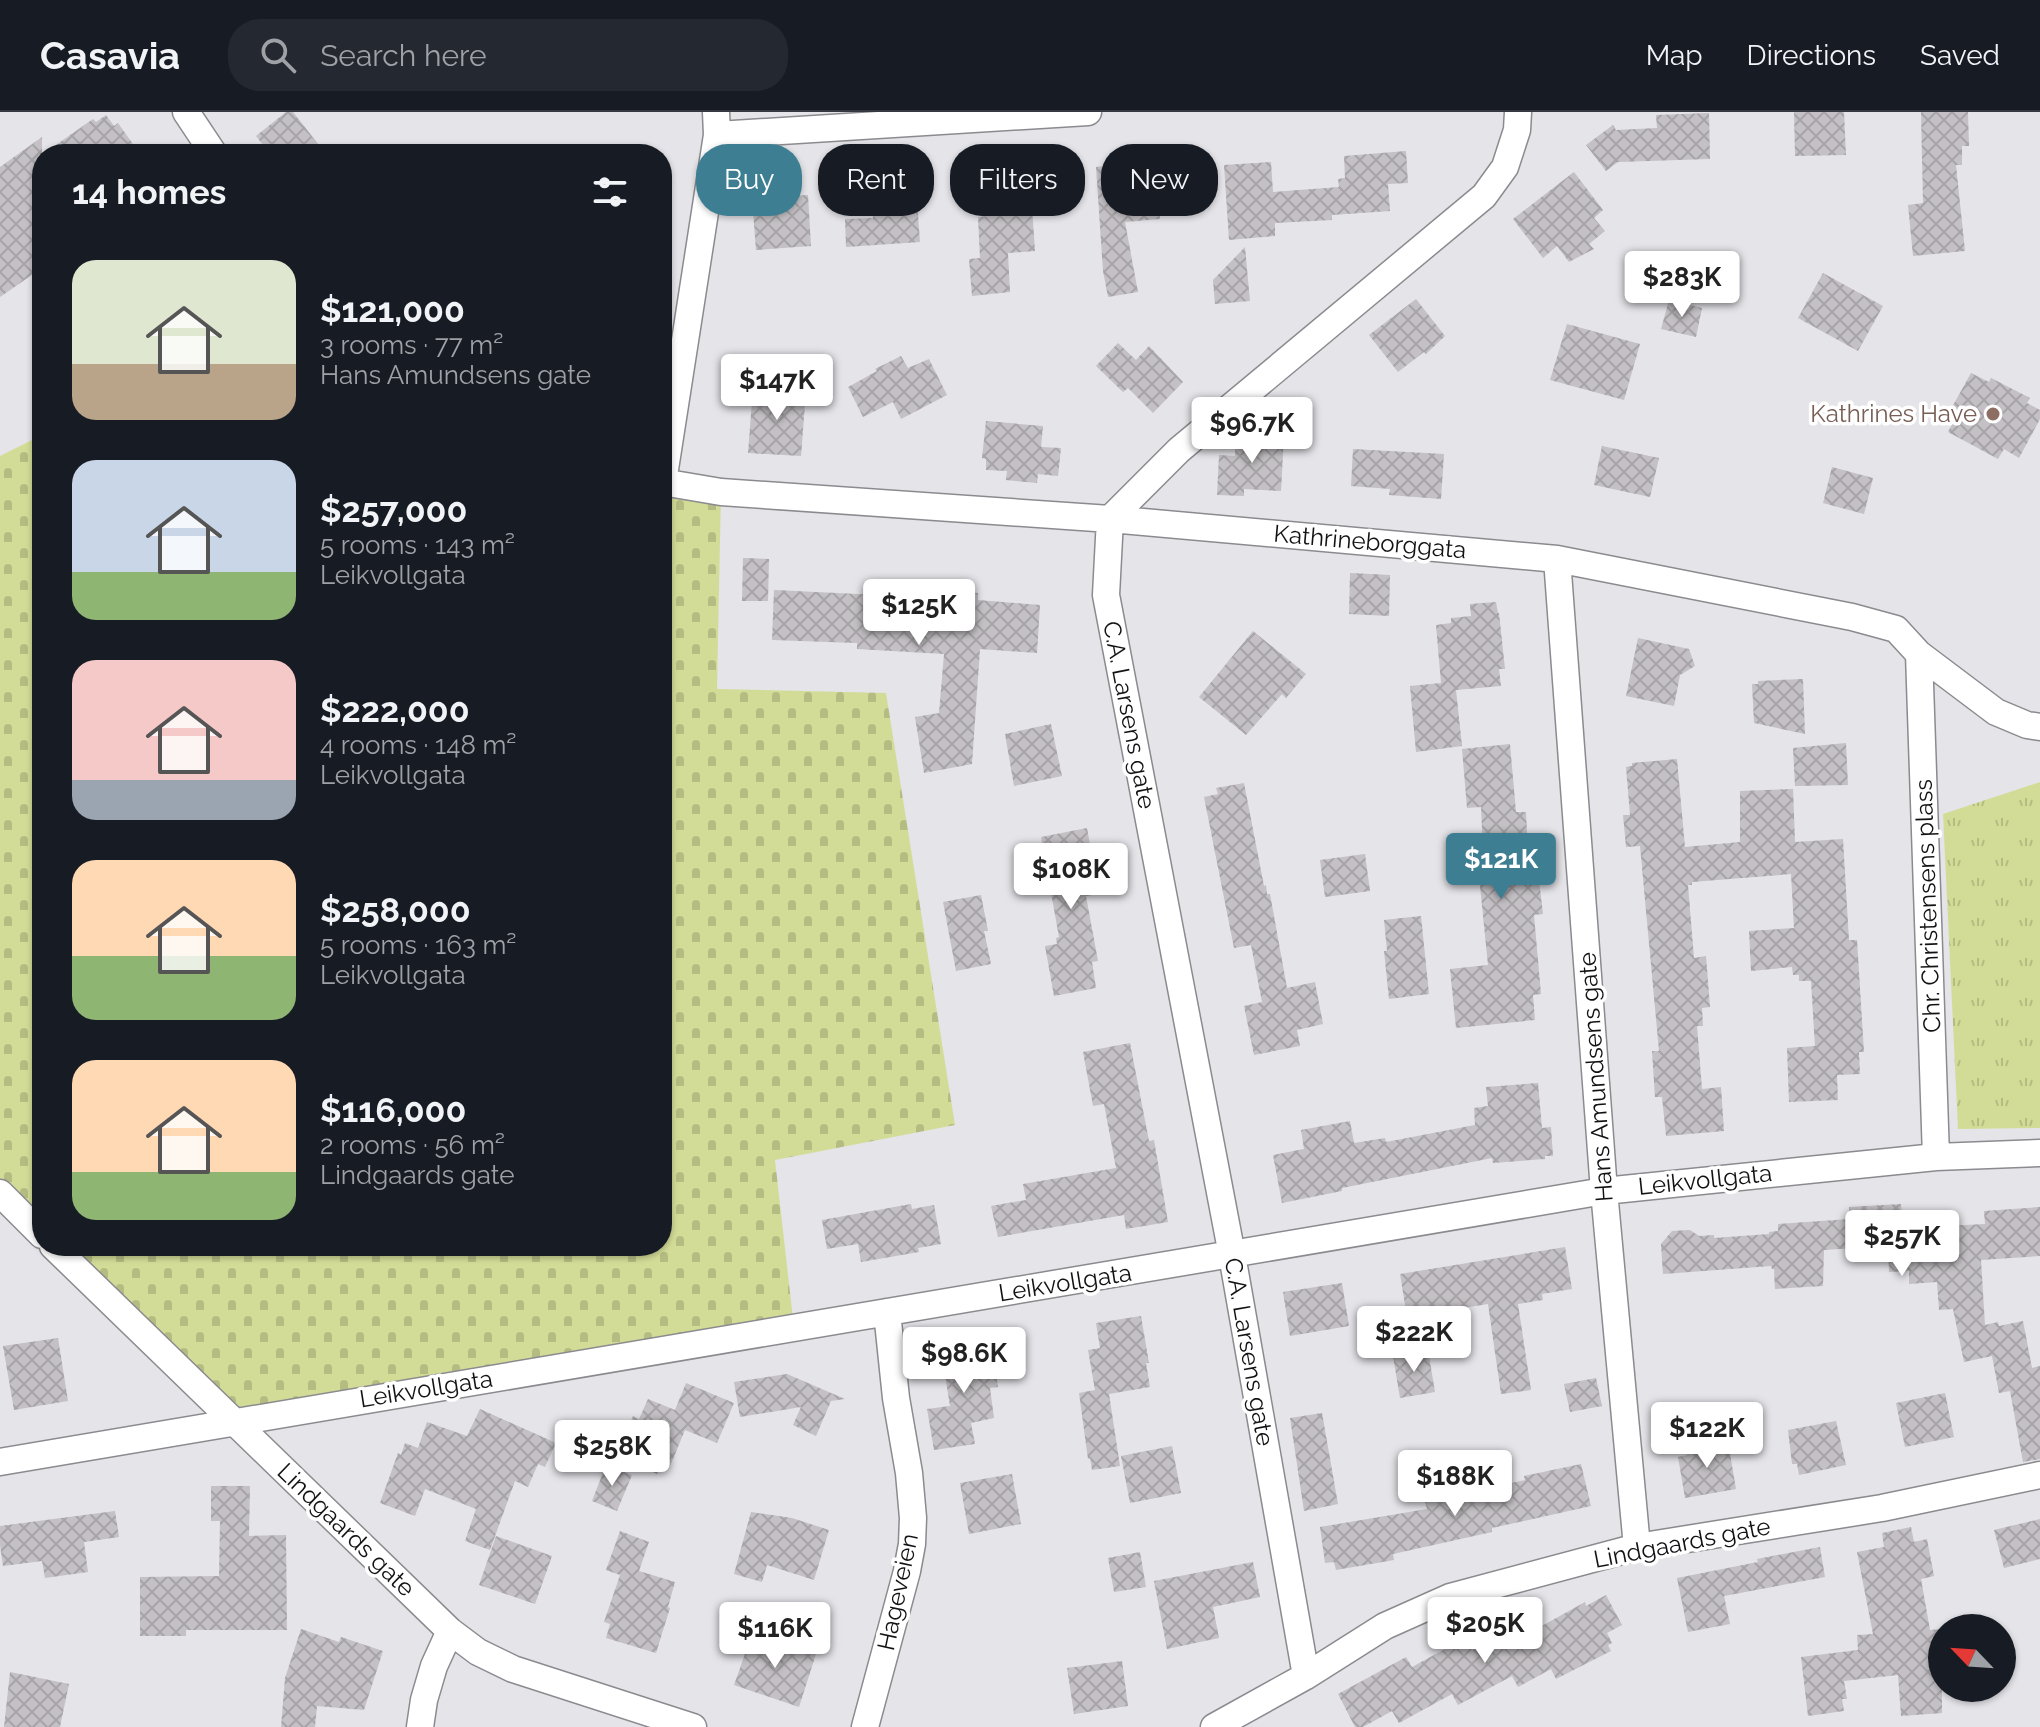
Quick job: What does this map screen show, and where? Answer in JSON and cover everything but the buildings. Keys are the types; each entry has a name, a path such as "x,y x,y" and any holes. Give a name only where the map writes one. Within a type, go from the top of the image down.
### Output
{"street":[{"path":"186,112 207,144"},
{"path":"672,421 716,124 1088,112"},
{"path":"1110,519 1179,450 1484,196 1505,167 1517,130 1518,112"},
{"name":"Kathrineborggata","path":"672,484 721,492 1110,519 1557,559 1852,617 1896,629 1919,654 1996,712 2040,727"},
{"name":"C.A. Larsens gate","path":"1110,519 1106,595 1232,1255 1306,1676"},
{"name":"Hans Amundsens gate","path":"1557,559 1604,1191 1637,1547"},
{"name":"Chr. Christensens plass","path":"1919,654 1936,1157"},
{"name":"Leikvollgata","path":"0,1462 1604,1191 1936,1157 2040,1153"},
{"path":"0,1193 32,1225"},
{"name":"Lindgaards gate","path":"63,1256 450,1631 478,1652 513,1669 693,1727"},
{"name":"Hageveien","path":"865,1727 912,1544 909,1473 887,1312"},
{"name":"Lindgaards gate","path":"1214,1727 1306,1676 1385,1626 1450,1597 1637,1547 1882,1508 2040,1475"},
{"path":"420,1727 434,1666 450,1631"}],"green space":[{"path":"32,440 32,1225 0,1194 0,456"},
{"path":"672,484 721,492 717,689 886,693 955,1125 775,1160 794,1328 233,1422 63,1256 672,1256"},
{"path":"2040,782 2040,1128 1958,1129 1943,814"}],"place":[{"name":"Kathrines Have","path":"1993,414"}]}
